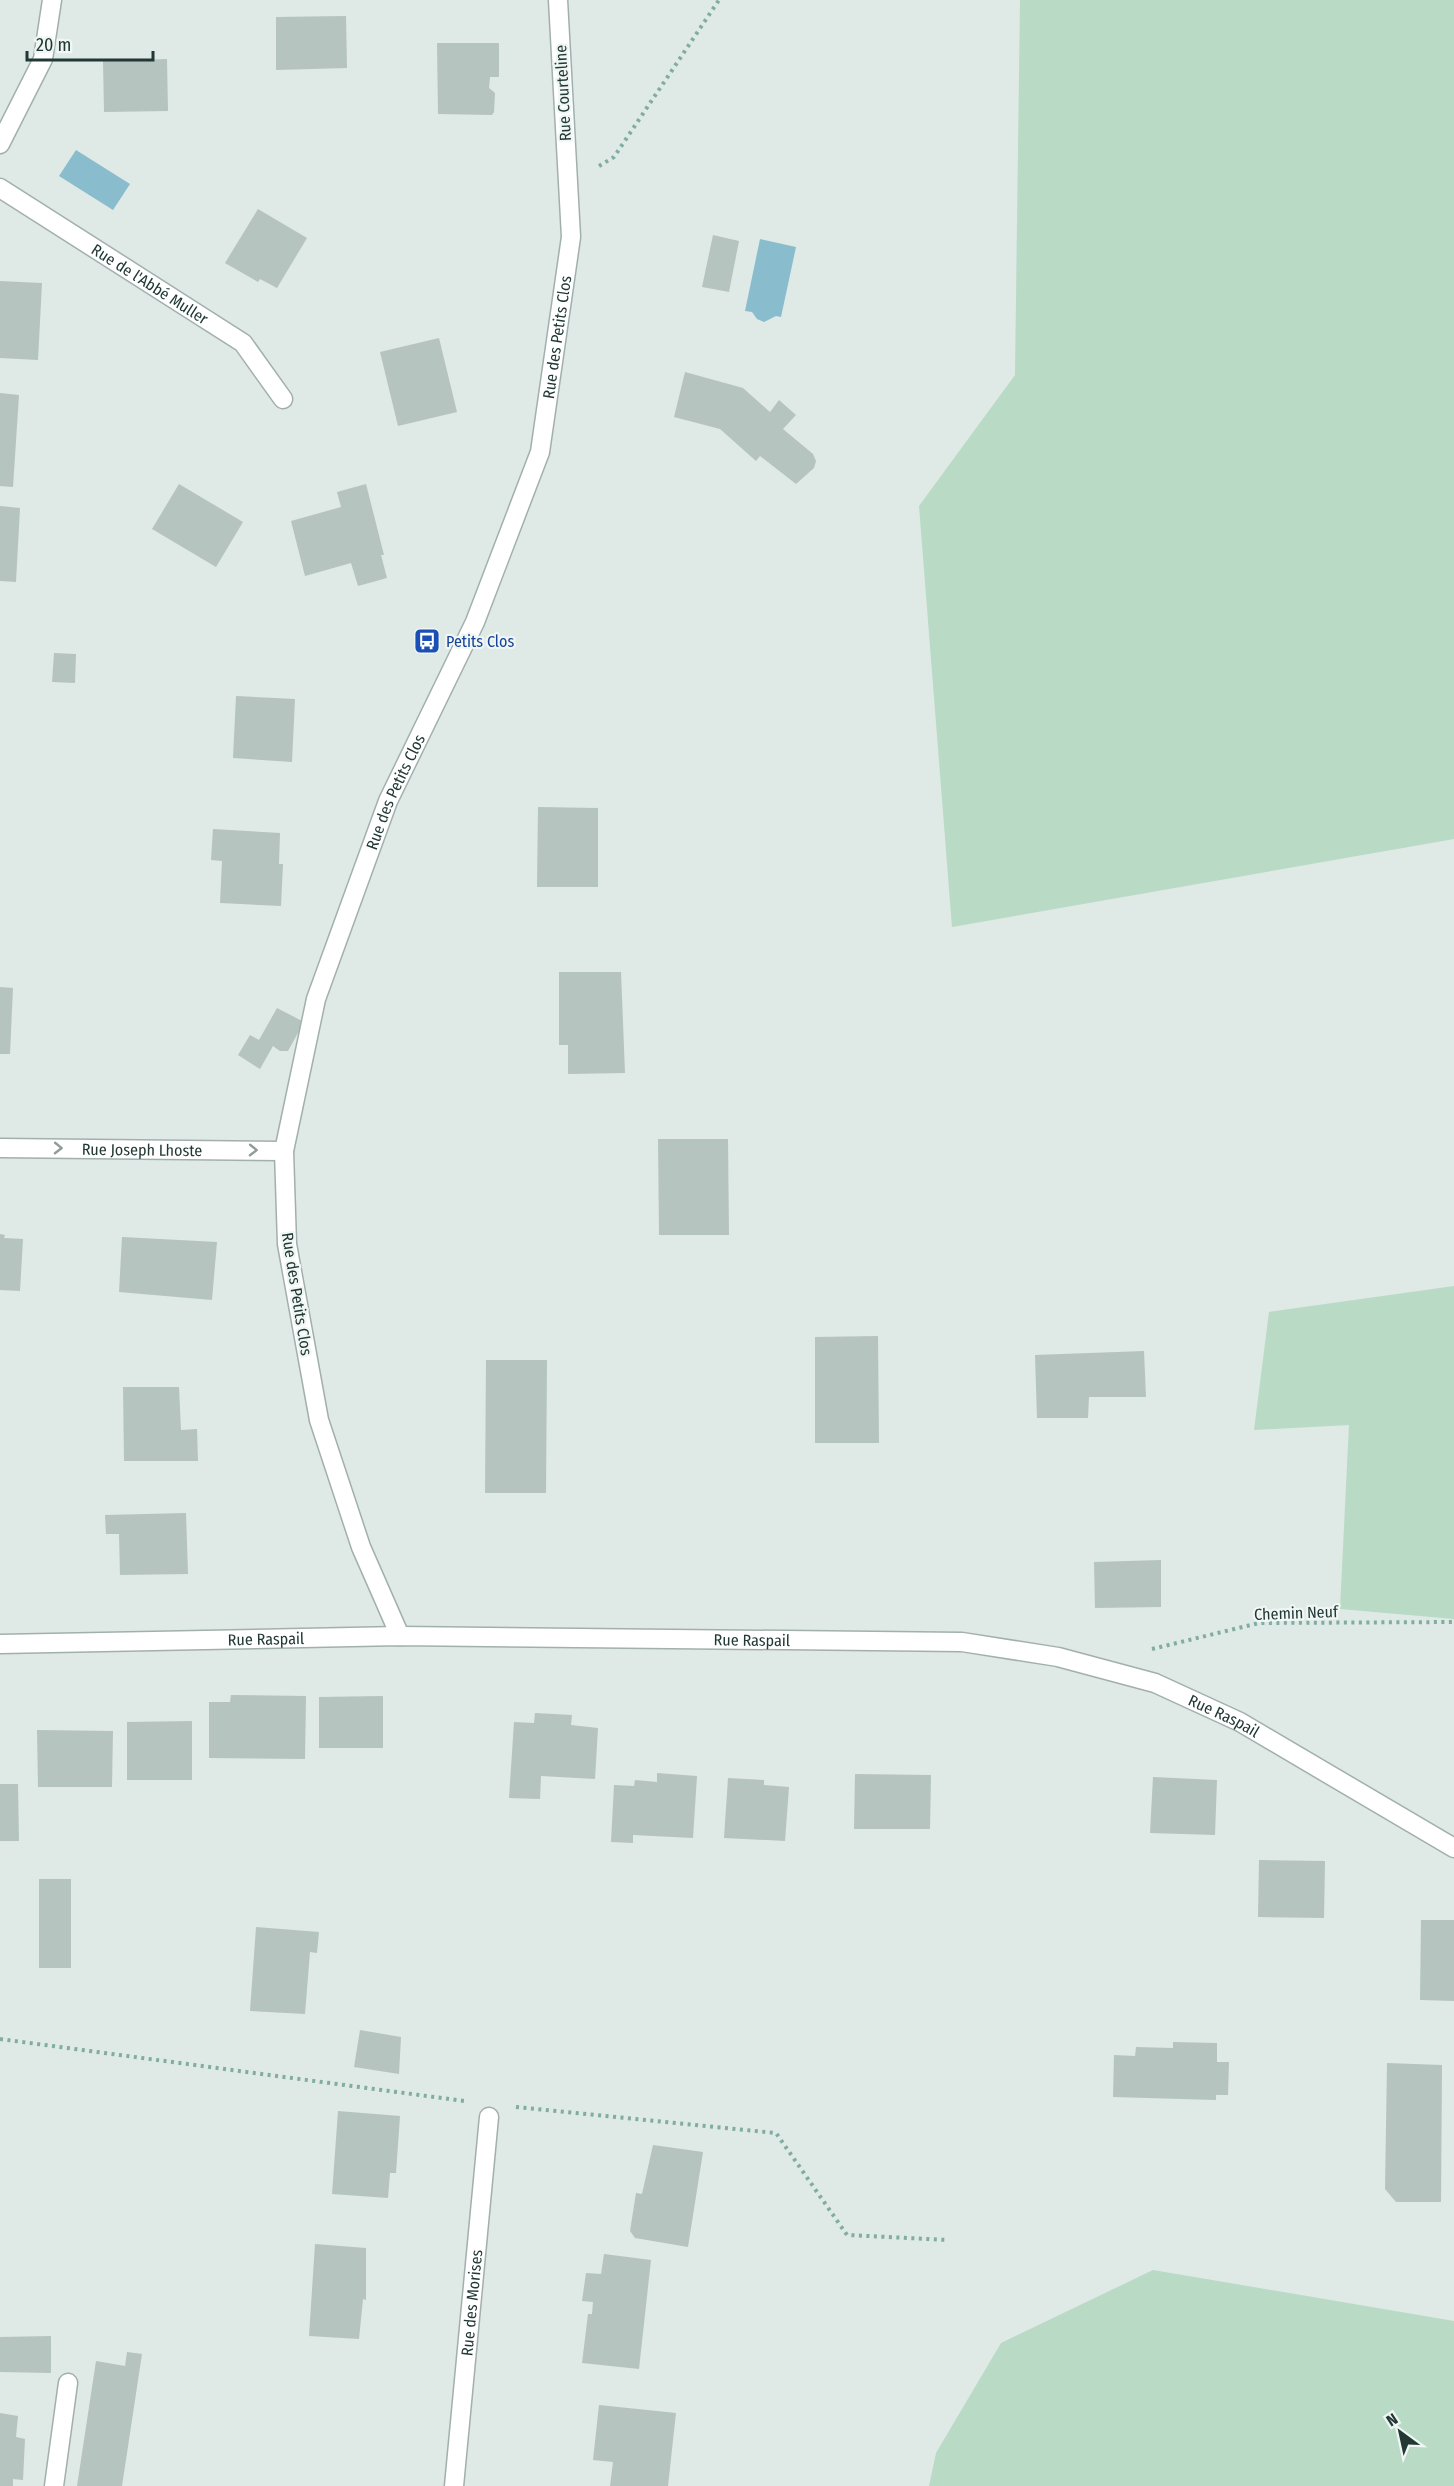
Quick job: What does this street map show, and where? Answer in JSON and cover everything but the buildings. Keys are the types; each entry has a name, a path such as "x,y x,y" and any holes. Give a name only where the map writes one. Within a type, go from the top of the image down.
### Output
{"street":[{"path":"0,144 43,59 52,0"},
{"name":"Rue Courteline","path":"558,0 569,185"},
{"name":"Rue des Petits Clos","path":"400,1636 361,1547 320,1420 287,1244 284,1150 316,999 387,801 475,621 540,452 571,237 569,185"},
{"name":"Rue de l'Abbé Muller","path":"0,188 243,343 283,399"},
{"name":"Rue Joseph Lhoste","path":"0,1148 284,1150"},
{"name":"Rue Raspail","path":"0,1644 400,1636 962,1642 1058,1657 1155,1683 1240,1722 1454,1848"},
{"name":"Rue des Morises","path":"454,2486 489,2117"},
{"path":"54,2486 68,2383"}],"path":[{"path":"569,185 614,157 719,0"},
{"name":"Chemin Neuf","path":"1109,1669 1155,1647 1259,1623 1454,1622"}],"green space":[{"path":"1020,0 1454,0 1454,839 952,927 919,506 1015,375"},
{"path":"1454,1286 1454,1619 1340,1609 1349,1425 1254,1430 1269,1312"},
{"path":"1153,2270 1454,2321 1454,2486 929,2486 936,2453 1001,2343"}],"water":[{"path":"76,150 130,184 113,210 59,176"},
{"path":"760,239 796,247 781,317 776,316 764,322 757,319 752,312 745,311"}],"place":[{"name":"Petits Clos","path":"427,641"}]}
